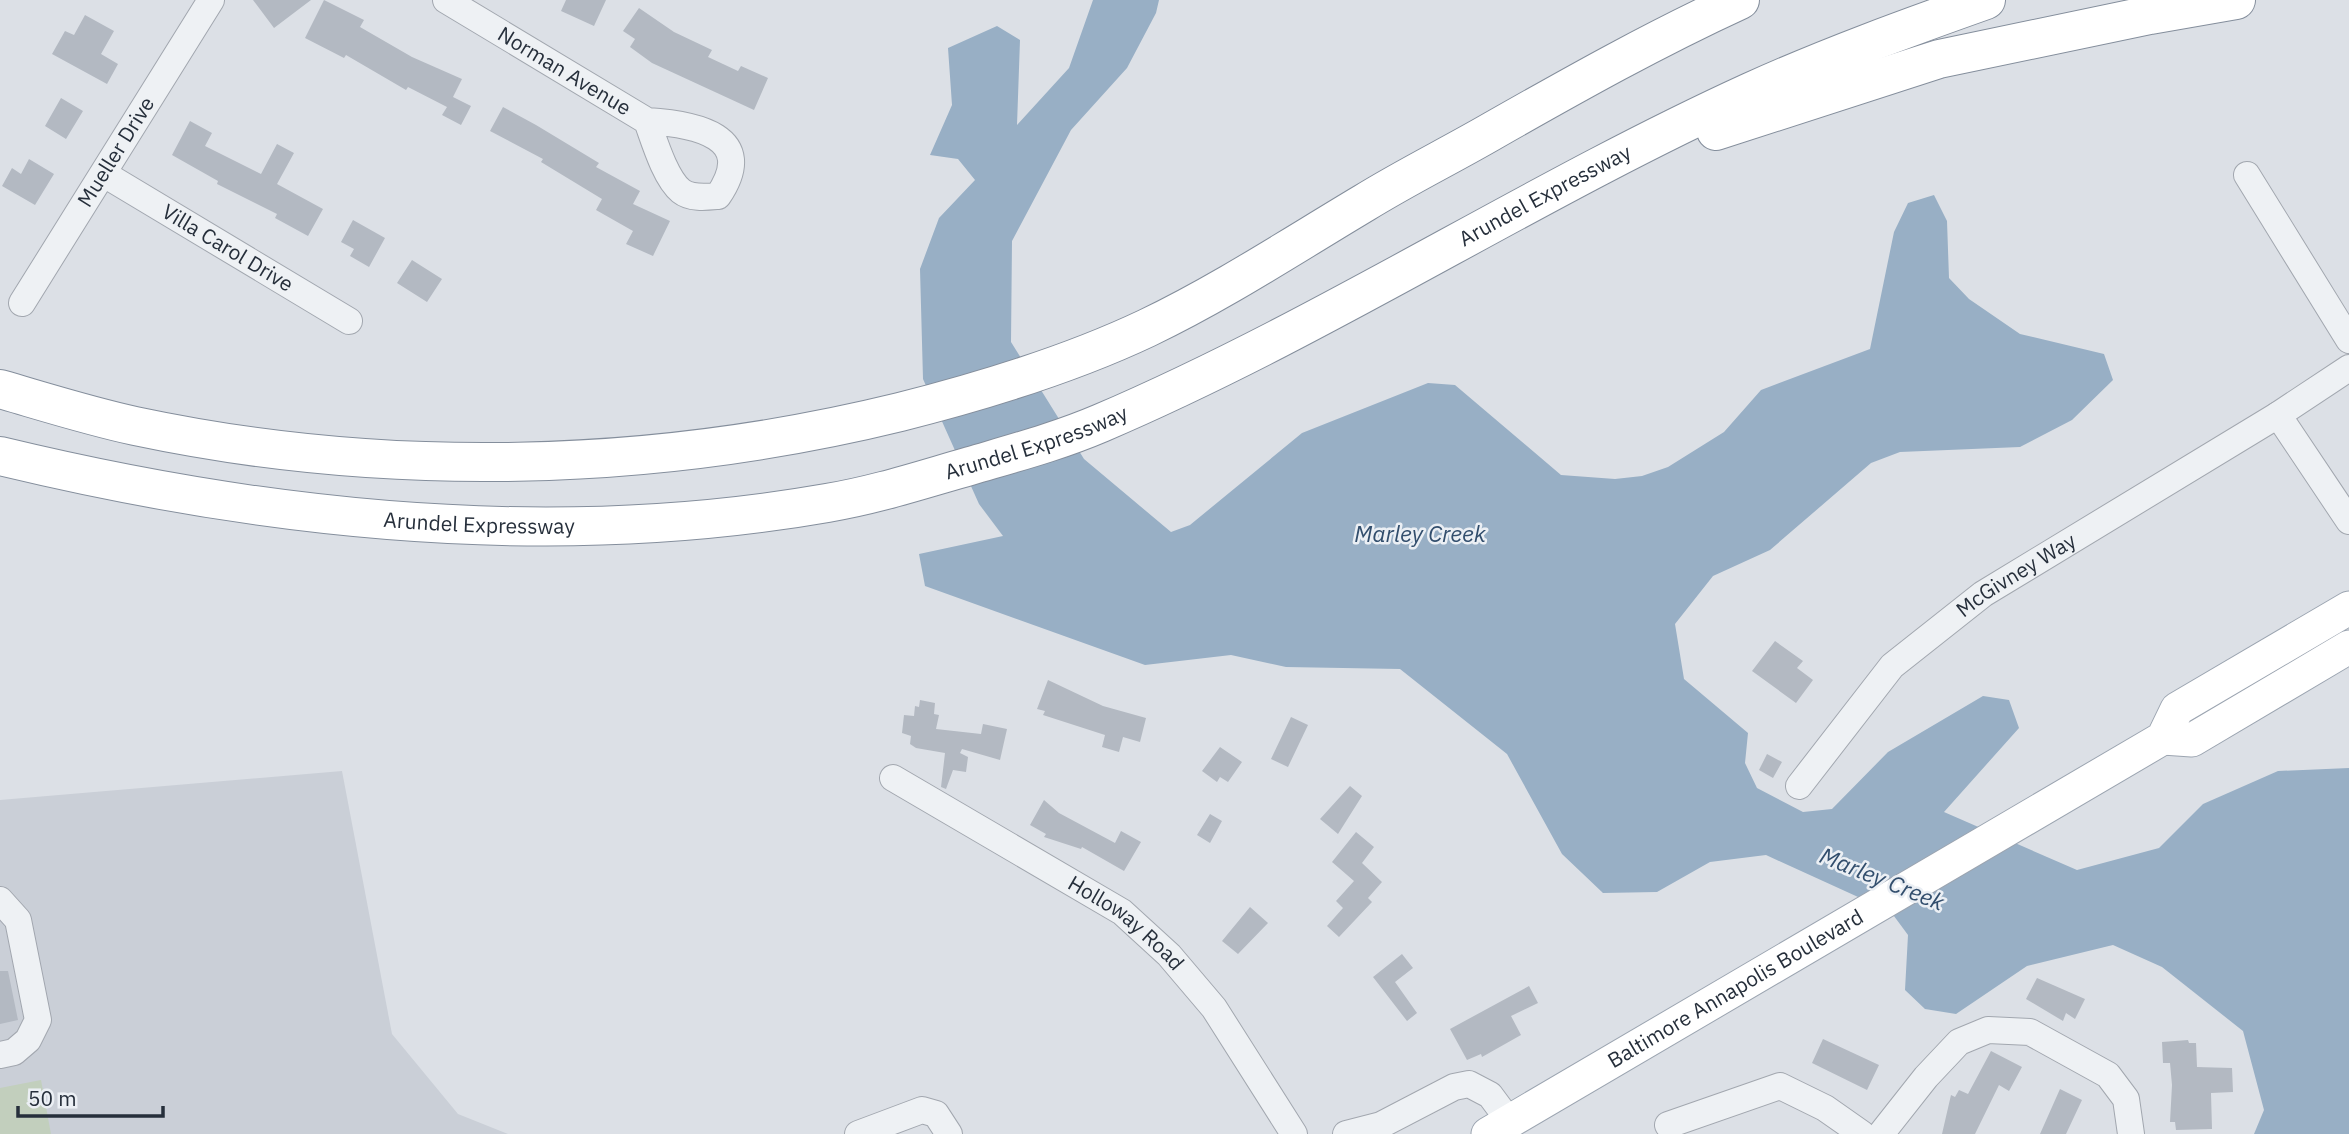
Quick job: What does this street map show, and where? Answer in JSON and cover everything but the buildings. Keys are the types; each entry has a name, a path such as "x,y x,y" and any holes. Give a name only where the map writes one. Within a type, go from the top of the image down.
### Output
{"highway":[{"path":"0,389 133,425 190,436 276,449 408,461 549,460 692,450 796,435 886,415 970,393 1070,359 1146,329 1277,258 1366,201 1606,65 1740,0"},
{"name":"Arundel Expressway","path":"0,456 157,490 334,517 548,526 694,521 831,503 920,481 1049,443 1098,425 1266,348 1601,167 1749,93 1886,36 1986,0"},
{"path":"1601,167 1938,60 2150,15 2236,0"}],"main road":[{"path":"2163,738 2177,709 2349,608"},
{"name":"Baltimore Annapolis Boulevard","path":"1499,1128 2163,738 2192,740 2334,671 2349,648"}],"street":[{"name":"Mueller Drive","path":"22,303 211,0"},
{"name":"Norman Avenue","path":"446,0 647,121"},
{"name":"Villa Carol Drive","path":"104,174 349,321"},
{"path":"2247,175 2349,340"},
{"name":"McGivney Way","path":"1799,786 1892,666 1983,594 2278,415 2349,368"},
{"path":"2278,415 2349,522"},
{"name":"Holloway Road","path":"893,778 1122,912 1169,955 1214,1008 1242,1057 1294,1134"},
{"path":"0,900 18,920 38,1020 28,1040 13,1052 0,1055"},
{"path":"1881,1134 1926,1077 1959,1042 1988,1030 2029,1032 2108,1075 2126,1099 2131,1134"},
{"path":"1346,1134 1381,1125 1454,1087 1469,1084 1490,1095 1499,1128"},
{"path":"1668,1125 1780,1086 1825,1108 1862,1134"},
{"path":"2112,1134 2126,1099"},
{"path":"858,1134 922,1110 936,1114 949,1134"}],"shaded area":[{"path":"342,771 392,1034 458,1114 508,1134 0,1134 0,800"}],"green space":[{"path":"41,1080 51,1134 0,1134 0,1088"}],"water":[{"name":"Marley Creek","path":"1093,0 1159,0 1156,13 1127,68 1071,130 1012,241 1011,342 1084,459 1171,532 1190,525 1302,433 1428,383 1455,385 1561,475 1615,479 1642,476 1668,467 1724,432 1761,390 1870,349 1894,232 1908,203 1934,195 1947,221 1949,278 1969,299 2020,334 2104,354 2113,380 2072,420 2020,447 1900,452 1871,463 1770,550 1713,576 1675,624 1684,679 1748,733 1745,763 1757,788 1803,812 1832,809 1888,752 1983,696 2009,700 2019,728 1944,812 2077,870 2159,848 2203,804 2278,771 2349,768 2349,1134 2254,1134 2264,1110 2243,1031 2162,967 2113,945 2027,966 1956,1014 1925,1009 1905,990 1908,935 1891,912 1766,855 1710,862 1657,892 1603,893 1562,854 1507,754 1400,669 1286,667 1231,655 1145,665 925,586 919,554 1003,536 979,504 923,379 920,269 939,218 975,180 958,159 930,155 952,105 948,48 997,26 1020,40 1017,125 1069,68"}]}
